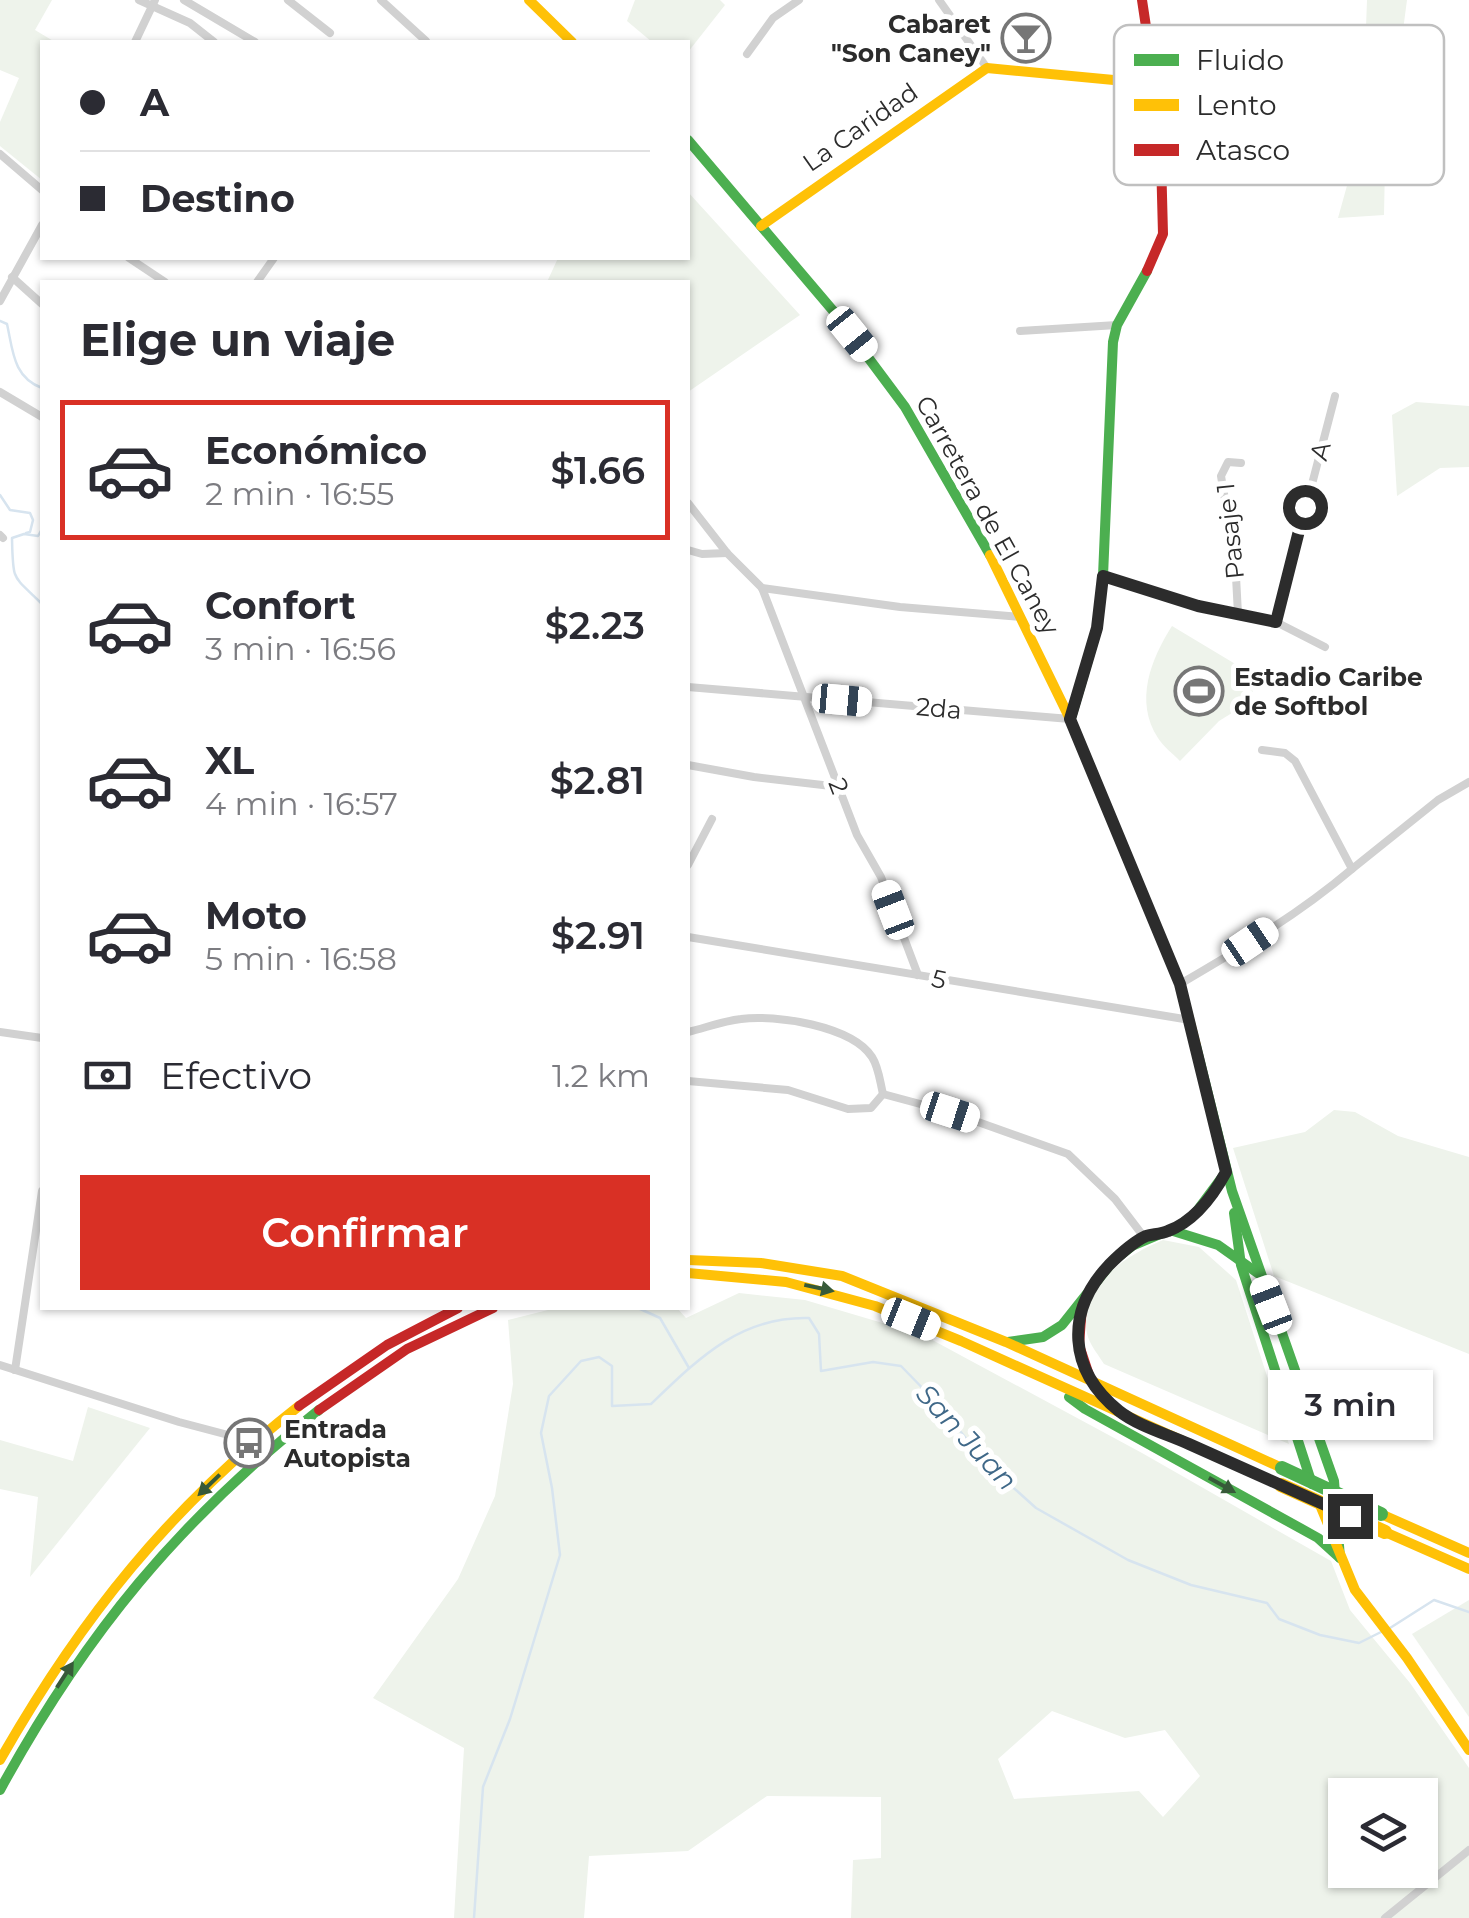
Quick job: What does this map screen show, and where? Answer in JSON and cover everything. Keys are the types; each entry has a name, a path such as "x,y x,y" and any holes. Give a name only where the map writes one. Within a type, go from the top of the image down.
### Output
{"main road":[{"path":"529,0 570,40"},
{"path":"1142,0 1146,25"},
{"path":"987,68 1114,80"},
{"name":"La Caridad","path":"761,226 987,68"},
{"name":"Carretera de El Caney","path":"690,142 869,355 905,407 956,493 1070,719 1180,984 1226,1172 1334,1481 1340,1558"},
{"path":"1070,719 1097,628 1103,576 1110,366 1117,325 1156,256 1163,234 1163,185"},
{"path":"1006,1342 1048,1335 1065,1322 1112,1262 1144,1237 1170,1230 1213,1197 1226,1172"},
{"name":"Carretera de El Caney","path":"1232,1191 1240,1261 1340,1558 1355,1590 1469,1750"},
{"path":"1170,1230 1218,1246 1259,1274"},
{"path":"690,1260 760,1262 842,1276 1006,1342 1469,1553"},
{"path":"690,1273 756,1275 840,1292 948,1334 1469,1569"},
{"path":"1084,1300 1078,1321 1081,1359 1090,1380 1122,1414"},
{"path":"0,1760 28,1706 99,1600 180,1513 254,1441 367,1356 454,1310"},
{"path":"0,1790 34,1723 61,1681 130,1587 190,1523 260,1457 379,1366 429,1335 488,1310"},
{"path":"1081,1359 1093,1376 1111,1390"},
{"path":"1048,1381 1085,1409 1318,1538 1340,1558"}],"street":[{"path":"139,0 153,3 190,23 211,40"},
{"path":"184,0 252,40"},
{"path":"288,0 330,33"},
{"path":"380,0 425,40"},
{"path":"747,54 774,18 799,0"},
{"path":"939,0 987,68"},
{"path":"136,40 153,3"},
{"path":"0,154 40,188"},
{"path":"0,301 40,228"},
{"path":"132,260 162,280"},
{"path":"12,277 40,302"},
{"path":"1020,331 1117,325"},
{"path":"0,392 40,417"},
{"name":"A","path":"1276,622 1335,396"},
{"name":"Pasaje 1","path":"1238,614 1235,558 1221,476 1228,462 1241,463"},
{"name":"2","path":"690,506 726,552 762,588 858,836 881,877 918,975"},
{"path":"690,550 726,552"},
{"path":"1103,576 1198,606 1276,622 1325,646"},
{"path":"762,588 900,606 1020,616"},
{"name":"2da","path":"690,687 1070,719"},
{"path":"1262,750 1285,753 1295,761 1352,869"},
{"path":"690,765 754,778 840,787"},
{"path":"1180,984 1324,893 1438,800 1469,782"},
{"path":"690,861 712,820"},
{"name":"5","path":"690,938 1190,1020"},
{"path":"690,1031 741,1018 816,1026 854,1040 866,1049 874,1060 883,1094"},
{"path":"0,1032 40,1038"},
{"path":"690,1081 788,1090 848,1108 871,1108 883,1094"},
{"path":"883,1094 1023,1136 1068,1154 1114,1199 1144,1237"},
{"path":"14,1370 40,1204"},
{"path":"0,1365 179,1422 254,1441 260,1457"},
{"path":"1385,1918 1469,1850"}],"shaded area":[{"path":"0,0 52,0 35,30 52,40 40,40 40,178 0,146 0,122 19,78 0,70"},
{"path":"635,0 720,0 725,5 690,49 690,40 650,40 627,21"},
{"path":"1367,0 1407,0 1404,25 1366,25"},
{"path":"1347,185 1385,185 1384,215 1338,218"},
{"path":"690,194 800,315 690,391 690,280 548,280 557,260 690,260"},
{"path":"1416,402 1469,406 1469,467 1440,468 1397,496 1392,415"},
{"name":"Estadio Caribe de Softbol","path":"1172,626 1252,674 1253,700 1219,721 1180,761 1158,738 1147,710 1146,695 1152,666"},
{"path":"1334,1110 1355,1112 1398,1136 1469,1157 1469,1354 1274,1276 1233,1148 1305,1132"},
{"path":"1163,1240 1199,1247 1236,1280 1289,1444 1104,1364 1093,1347 1086,1319 1088,1303 1096,1289 1119,1265"},
{"path":"739,1293 805,1300 923,1335 1331,1561 1350,1610 1410,1683 1469,1768 1469,1918 851,1918 853,1860 881,1858 881,1797 767,1796 688,1851 589,1856 584,1918 454,1918 464,1748 373,1698 458,1579 495,1496 513,1384 508,1320 548,1310 679,1310 686,1318","holes":["1052,1711 1125,1738 1165,1730 1200,1776 1163,1817 1139,1791 1014,1799 998,1759"]},
{"path":"88,1407 150,1428 30,1577 38,1497 0,1489 0,1440 73,1461"},
{"path":"1469,1600 1469,1717 1412,1634"}],"waterway":[{"path":"0,321 7,324 20,370 40,387"},
{"path":"0,495 10,510 30,513 33,520 30,532 26,533"},
{"path":"40,532 38,536 24,534 12,538 16,577 40,602"},
{"path":"642,1310 660,1318 689,1368"},
{"name":"San Juan","path":"474,1918 483,1787 510,1719 560,1555 541,1433 549,1396 581,1361 599,1357 612,1366 612,1406 651,1404 703,1356 741,1332 784,1319 809,1318 819,1334 821,1371 873,1362 901,1366 987,1464 1036,1508 1128,1560 1191,1585 1267,1603 1279,1619 1320,1635 1359,1643 1383,1631"},
{"name":"San Juan","path":"1390,1628 1434,1600 1469,1612"}],"traffic: fast":[{"path":"690,142 835,313 905,407 990,555"},
{"path":"1071,718 1097,629 1103,576 1113,342 1117,325 1147,271"},
{"path":"1196,1046 1232,1191 1334,1481 1340,1558"},
{"path":"1008,1342 1043,1337 1062,1325 1113,1261 1132,1246 1177,1227 1194,1215 1226,1172"},
{"path":"1234,1213 1241,1265 1312,1484"},
{"path":"1170,1230 1218,1245 1259,1274"},
{"path":"1069,1397 1318,1538 1340,1558"},
{"path":"0,1790 66,1680 139,1583 222,1494 319,1410"},
{"path":"1282,1468 1381,1514"}],"traffic: slow":[{"path":"529,0 570,40"},
{"path":"761,226 987,68 1114,80"},
{"path":"990,555 1070,719 1180,984 1196,1046"},
{"path":"690,1260 761,1263 842,1276 1006,1342 1282,1468"},
{"path":"690,1273 786,1282 875,1306 1281,1485"},
{"path":"0,1760 63,1659 132,1568 209,1484 299,1406"},
{"path":"1281,1485 1385,1532"},
{"path":"1318,1500 1355,1590 1469,1750"},
{"path":"1381,1514 1469,1553"},
{"path":"1385,1532 1469,1569"}],"traffic: jam":[{"path":"1142,0 1146,25"},
{"path":"1147,271 1163,234 1162,185"},
{"path":"1082,1306 1079,1345 1091,1381"},
{"path":"299,1406 387,1345 454,1310"},
{"path":"319,1410 407,1349 489,1310"}],"place":[{"name":"Cabaret \"Son Caney\"","path":"1026,38"},
{"name":"Estadio Caribe de Softbol","path":"1199,691"},
{"name":"Entrada Autopista","path":"249,1443"}],"route":[{"path":"1305,507 1276,622 1198,606 1103,576 1097,628 1070,719 1180,984 1226,1172 1213,1197 1194,1214 1170,1230 1144,1237 1112,1262 1084,1300 1078,1329 1081,1359 1090,1380 1122,1414 1350,1516"}]}
